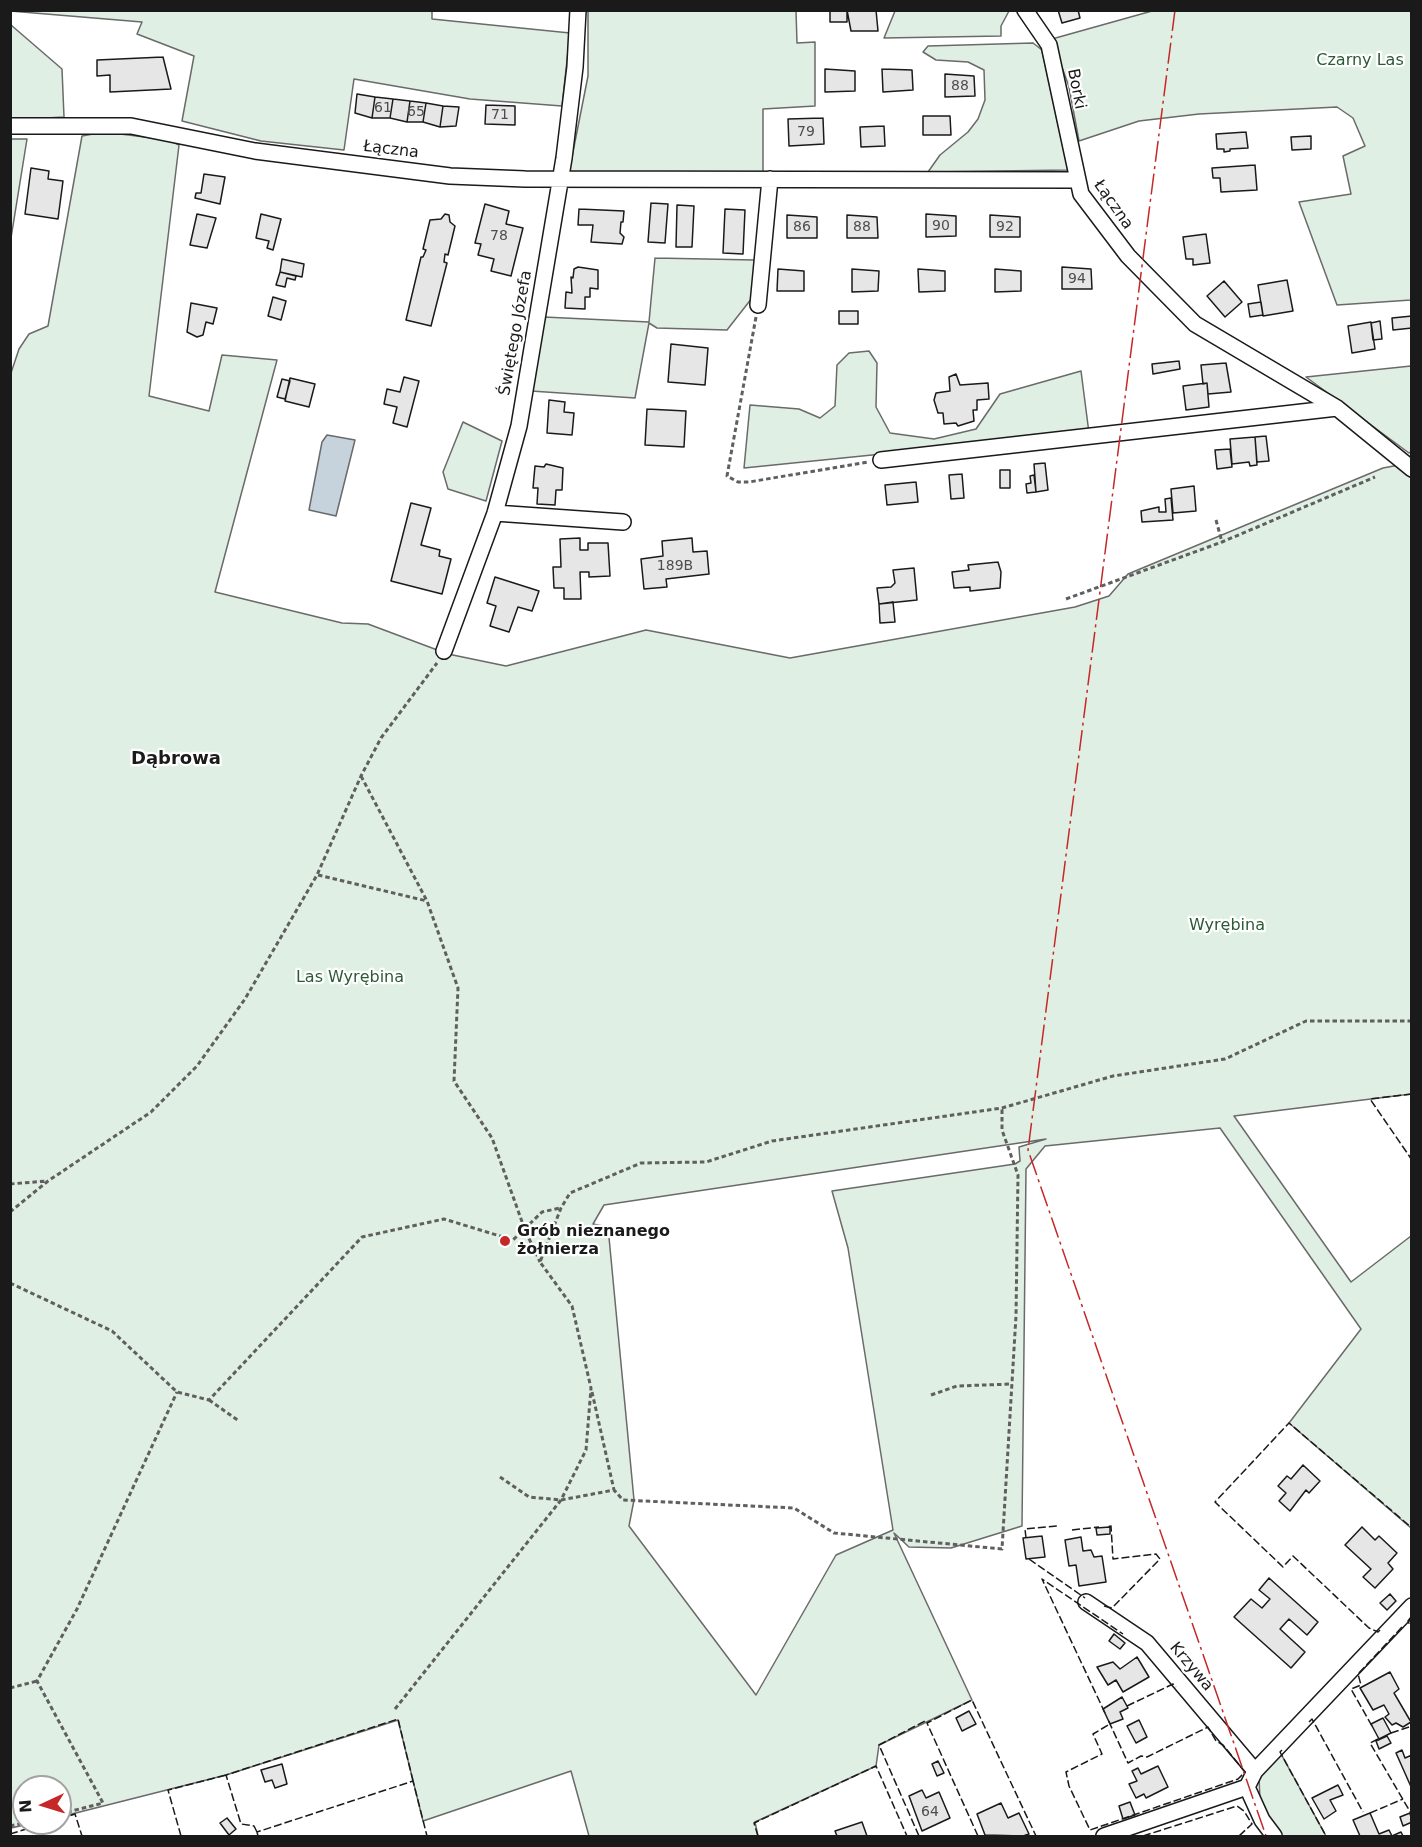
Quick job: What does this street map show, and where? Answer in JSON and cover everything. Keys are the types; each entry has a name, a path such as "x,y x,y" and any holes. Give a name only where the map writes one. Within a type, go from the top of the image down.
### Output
{"street":[{"name":"Świętego Józefa","path":"444,651 495,513 519,426 561,178 575,67 578,10"},
{"name":"Borki","path":"1025,10 1049,45 1076,180"},
{"name":"Łączna","path":"10,126 117,124 255,151 450,176 1076,180 1089,208 1128,256 1195,324 1337,408 1408,462"},
{"path":"758,305 770,179"},
{"path":"881,460 1337,408"},
{"path":"495,513 624,522"},
{"name":"Krzywa","path":"1086,1602 1147,1643 1255,1770"},
{"path":"1104,1836 1247,1786 1255,1770 1412,1606"},
{"path":"1247,1786 1263,1820 1274,1836"}],"path":[{"path":"758,305 727,476 738,482 749,482 881,460"},
{"path":"1066,599 1222,542 1376,477"},
{"path":"1216,520 1222,542"},
{"path":"10,1212 48,1181 151,1112 197,1066 245,999 317,875 361,776 381,738 422,686 444,651"},
{"path":"361,776 427,902 458,988 454,1081 492,1138 525,1230 540,1262 572,1306 614,1490 623,1500 794,1508 834,1533 1002,1549 1016,1316 1018,1175 1002,1130 1002,1108"},
{"path":"317,875 427,902"},
{"path":"540,1262 561,1208 570,1193 641,1163 706,1162 772,1141 1002,1108 1113,1076 1225,1059 1306,1022 1412,1022"},
{"path":"10,1184 48,1181"},
{"path":"209,1400 362,1237 444,1219 513,1240 542,1212 561,1208"},
{"path":"10,1283 112,1331 177,1392 209,1400 239,1421"},
{"path":"931,1395 957,1386 1012,1384"},
{"path":"395,1709 561,1500 586,1450 591,1388"},
{"path":"10,1688 37,1681 77,1610 177,1392"},
{"path":"500,1477 529,1497 561,1500 614,1490"},
{"path":"37,1681 103,1803 72,1811"}],"green space":[{"path":"432,10 432,19 570,33 562,106 470,99 354,79 344,150 261,141 182,121 194,56 137,34 142,22 10,11"},
{"path":"588,11 796,11 797,43 815,42 815,106 763,109 763,173 569,172 588,76"},
{"path":"895,11 1009,11 1001,26 1001,36 884,38"},
{"name":"Czarny Las","path":"1152,11 1411,11 1411,300 1337,305 1299,202 1351,194 1343,156 1365,146 1353,118 1337,107 1199,114 1139,121 1079,141 1069,87 1052,39"},
{"path":"11,25 62,69 64,117 11,120"},
{"path":"1033,43 1042,50 1068,170 928,172 940,155 968,132 978,119 985,100 984,70 968,62 936,60 923,52 928,46"},
{"name":"Las Wyrębina","path":"104,132 169,140 179,145 149,396 209,411 222,355 277,360 215,592 342,623 368,624 448,654 506,666 646,630 790,658 1075,607 1109,596 1128,574 1383,468 1399,465 1411,478 1411,1094 1234,1116 1351,1282 1411,1236 1411,1528 1289,1423 1361,1329 1220,1128 1045,1146 1026,1169 1022,1526 951,1548 909,1547 894,1533 972,1700 879,1745 876,1766 755,1822 758,1836 589,1836 571,1771 423,1821 398,1720 226,1775 72,1814 72,1775 12,1775 11,1828 10,376 19,349 29,334 48,326 82,136","holes":["1046,1139 1019,1147 1020,1161 1015,1164 832,1191 848,1248 893,1530 836,1555 756,1695 629,1526 634,1500 608,1227 593,1224 604,1205"]},
{"path":"10,139 27,139 11,238"},
{"path":"655,258 755,260 752,298 727,330 657,328 649,323 635,398 531,391 544,317 649,322"},
{"path":"869,351 877,363 876,407 890,433 934,439 976,429 1000,394 1081,371 1089,433 744,468 750,405 799,409 820,418 835,406 837,365 849,353"},
{"path":"1411,366 1411,452 1409,453 1306,377"},
{"path":"463,422 502,441 486,501 448,489 443,472"},
{"path":"1280,1752 1326,1836 1280,1836 1260,1801 1259,1777"}],"shaded area":[{"path":"327,435 355,440 336,516 309,510 322,442"}],"building":[{"path":"830,10 847,10 847,22 830,22"},
{"path":"847,10 876,10 878,31 851,31"},
{"path":"1058,10 1078,10 1080,18 1062,23"},
{"path":"163,57 171,89 110,92 110,75 97,76 97,60"},
{"path":"825,69 855,71 855,91 825,92"},
{"path":"882,69 912,70 913,90 883,92"},
{"path":"945,74 974,76 975,96 945,97"},
{"path":"357,94 375,97 372,118 355,113"},
{"path":"375,97 393,99 390,118 372,118"},
{"path":"393,99 410,101 407,122 390,118"},
{"path":"410,101 426,103 423,122 407,122"},
{"path":"426,103 443,106 440,127 423,122"},
{"path":"486,105 515,106 515,125 485,124"},
{"path":"443,106 459,107 456,126 440,127"},
{"path":"923,116 950,116 951,135 923,135"},
{"path":"823,118 824,144 789,146 788,119"},
{"path":"884,126 885,146 861,147 860,127"},
{"path":"1246,132 1248,148 1230,149 1224,152 1224,149 1217,149 1216,134"},
{"path":"1311,136 1311,149 1292,150 1291,137"},
{"path":"1255,165 1257,190 1221,192 1220,178 1213,178 1212,168"},
{"path":"31,168 49,171 48,179 63,181 58,219 25,214"},
{"path":"204,174 225,177 220,204 195,198 196,193 201,193"},
{"path":"651,203 668,204 665,243 648,242"},
{"path":"485,204 509,211 506,224 523,228 511,276 491,271 494,259 478,255 481,244 475,243"},
{"path":"677,205 694,206 692,247 676,247"},
{"path":"579,209 624,211 620,233 624,237 622,244 591,242 593,225 578,225"},
{"path":"725,209 745,210 743,254 723,253"},
{"path":"197,214 216,218 207,248 190,245"},
{"path":"261,214 281,219 273,250 267,248 269,241 256,238"},
{"path":"445,214 449,215 450,222 455,226 448,255 445,254 444,262 447,263 431,326 406,320 421,257 426,250 423,249 430,220 441,219"},
{"path":"926,214 956,216 956,236 926,237"},
{"path":"787,215 817,217 817,238 787,238"},
{"path":"847,215 877,217 878,238 847,238"},
{"path":"990,215 1020,217 1020,237 990,237"},
{"path":"1206,234 1210,263 1193,265 1193,259 1186,259 1183,237"},
{"path":"282,259 304,264 302,277 280,272"},
{"path":"578,267 598,270 598,289 590,288 590,297 585,297 585,309 565,308 566,292 572,293 571,277 573,278 574,269"},
{"path":"1062,267 1091,269 1092,289 1062,289"},
{"path":"778,269 804,271 804,291 777,291"},
{"path":"852,269 879,271 878,291 852,292"},
{"path":"918,269 945,271 945,291 919,292"},
{"path":"995,269 1021,271 1021,291 995,292"},
{"path":"280,272 296,276 295,280 287,278 285,287 276,285"},
{"path":"1287,280 1293,311 1263,316 1258,285"},
{"path":"1224,281 1242,302 1225,317 1207,296"},
{"path":"273,297 286,301 281,320 268,316"},
{"path":"1261,302 1263,315 1250,317 1248,304"},
{"path":"191,303 217,308 213,324 206,322 203,335 197,337 187,332"},
{"path":"839,311 858,311 858,324 839,324"},
{"path":"1412,316 1412,328 1393,330 1392,318"},
{"path":"1380,321 1382,339 1373,340 1371,323"},
{"path":"1371,322 1375,349 1352,353 1348,326"},
{"path":"671,344 708,348 705,385 668,382"},
{"path":"1179,361 1180,369 1153,374 1152,364"},
{"path":"1226,363 1231,392 1208,394 1207,383 1203,384 1201,365"},
{"path":"956,374 960,385 988,383 989,399 977,400 977,410 973,410 974,421 958,426 956,423 944,424 943,413 938,413 934,400 936,393 950,391 949,377"},
{"path":"404,377 419,381 407,427 393,423 397,407 384,404 387,389 400,392"},
{"path":"290,378 315,384 309,407 285,401"},
{"path":"282,379 290,381 285,399 277,397"},
{"path":"1207,383 1209,407 1186,410 1183,386"},
{"path":"549,400 565,402 564,412 574,413 572,435 547,433"},
{"path":"647,409 686,411 684,447 645,445"},
{"path":"1266,436 1269,461 1257,462 1255,437"},
{"path":"1255,437 1257,465 1250,466 1249,462 1232,464 1230,439"},
{"path":"1230,449 1232,467 1217,469 1215,450"},
{"path":"1045,463 1048,490 1036,492 1034,464"},
{"path":"546,464 563,468 562,490 556,490 555,505 537,504 538,488 533,488 535,466 544,467"},
{"path":"1000,470 1010,470 1010,488 1000,488"},
{"path":"962,474 964,498 951,499 949,475"},
{"path":"1034,475 1036,492 1027,493 1026,484 1031,483 1030,476"},
{"path":"916,482 918,502 887,505 885,485"},
{"path":"1194,486 1196,511 1173,513 1171,489"},
{"path":"1171,498 1173,520 1142,522 1141,511 1159,507 1159,512 1166,512 1165,499"},
{"path":"411,503 431,508 421,545 440,550 439,556 451,559 442,594 391,581"},
{"path":"580,538 580,550 588,550 588,543 608,543 610,576 589,577 589,572 580,572 581,599 564,599 564,588 554,588 553,567 561,567 560,539"},
{"path":"692,538 693,552 707,551 709,574 666,579 667,587 644,589 641,559 663,556 662,541"},
{"path":"998,562 1001,572 1000,588 970,591 970,587 954,588 952,572 969,570 968,565"},
{"path":"914,568 917,600 879,604 877,588 891,587 895,583 893,570"},
{"path":"495,577 539,591 532,611 518,607 509,632 490,626 496,606 487,603"},
{"path":"893,602 895,622 880,623 879,604"},
{"path":"1303,1465 1320,1481 1309,1493 1306,1490 1290,1511 1279,1501 1286,1493 1278,1486 1287,1476 1291,1479"},
{"path":"1110,1527 1110,1534 1097,1535 1096,1528"},
{"path":"1362,1527 1375,1540 1379,1536 1397,1553 1388,1563 1393,1569 1375,1588 1363,1577 1371,1569 1345,1545"},
{"path":"1042,1536 1045,1557 1026,1559 1023,1538"},
{"path":"1081,1537 1083,1551 1091,1550 1094,1557 1102,1556 1106,1582 1079,1586 1076,1565 1069,1566 1065,1540"},
{"path":"1269,1578 1318,1622 1307,1635 1289,1619 1280,1629 1305,1652 1291,1668 1234,1617 1251,1599 1262,1608 1270,1599 1259,1590"},
{"path":"1390,1594 1396,1601 1387,1610 1380,1603"},
{"path":"1114,1634 1125,1643 1120,1649 1109,1641"},
{"path":"1137,1657 1149,1677 1123,1692 1116,1680 1108,1685 1097,1667 1113,1662 1120,1669"},
{"path":"1390,1672 1399,1689 1394,1693 1411,1722 1403,1727 1396,1723 1392,1725 1385,1717 1389,1714 1384,1705 1373,1710 1360,1688"},
{"path":"1122,1697 1128,1708 1120,1712 1123,1719 1110,1724 1103,1709"},
{"path":"969,1711 976,1724 962,1731 956,1718"},
{"path":"1383,1718 1391,1733 1379,1739 1371,1724"},
{"path":"1139,1720 1147,1737 1136,1743 1127,1726"},
{"path":"1387,1736 1391,1743 1379,1749 1376,1741"},
{"path":"1402,1750 1405,1758 1412,1755 1412,1789 1396,1753"},
{"path":"938,1761 944,1773 937,1776 932,1764"},
{"path":"282,1764 287,1784 275,1788 272,1780 265,1782 261,1770"},
{"path":"1158,1766 1168,1787 1146,1798 1144,1794 1136,1798 1129,1784 1137,1781 1132,1771 1138,1768 1141,1774"},
{"path":"1338,1785 1343,1795 1330,1800 1336,1811 1324,1819 1312,1798"},
{"path":"922,1790 926,1798 939,1792 950,1818 922,1831 909,1796"},
{"path":"1130,1802 1135,1815 1123,1819 1119,1806"},
{"path":"1001,1803 1008,1818 1019,1813 1029,1834 1023,1836 985,1835 977,1814"},
{"path":"1370,1813 1379,1834 1389,1830 1392,1836 1360,1836 1353,1820"},
{"path":"1410,1813 1412,1822 1403,1826 1400,1817"},
{"path":"227,1818 236,1829 229,1835 220,1823"},
{"path":"862,1822 867,1836 837,1836 835,1831"}],"fence":[{"path":"1412,1094 1370,1099 1412,1160"},
{"path":"1380,1630 1378,1632 1369,1628 1293,1556 1283,1567 1215,1502 1289,1423 1412,1528"},
{"path":"1026,1538 1025,1529 1058,1526"},
{"path":"1104,1606 1112,1608 1160,1559 1156,1554 1113,1559 1111,1526 1107,1527"},
{"path":"1072,1530 1099,1527"},
{"path":"1029,1559 1085,1598"},
{"path":"1105,1713 1042,1579 1123,1634"},
{"path":"1411,1617 1408,1621 1412,1630"},
{"path":"1372,1726 1351,1689 1361,1685 1358,1674 1402,1627"},
{"path":"1127,1706 1173,1684 1176,1687"},
{"path":"978,1836 927,1723 972,1700 1036,1836"},
{"path":"257,1832 254,1826 241,1824 226,1775 398,1719 413,1781"},
{"path":"1309,1722 1312,1719 1363,1812"},
{"path":"919,1836 879,1745 925,1721 927,1723"},
{"path":"1109,1721 1128,1763 1141,1756 1147,1757 1208,1727 1216,1741 1223,1745 1245,1772 1238,1779 1090,1830 1069,1786 1066,1772 1102,1754 1093,1734 1110,1724"},
{"path":"1391,1733 1412,1726"},
{"path":"1378,1739 1370,1743 1412,1815"},
{"path":"1282,1750 1280,1752 1326,1836"},
{"path":"758,1836 754,1823 876,1766 907,1836"},
{"path":"181,1836 168,1790 226,1775"},
{"path":"258,1836 257,1832 413,1781 427,1836"},
{"path":"1370,1813 1403,1799"},
{"path":"1143,1836 1237,1806 1244,1811 1252,1824 1239,1836"},
{"path":"72,1815 75,1814 82,1836"}],"power":[{"path":"1175,10 1028,1150 1266,1836"}],"place":[{"name":"Grób nieznanego żołnierza","path":"505,1241"}],"district":[{"name":"Dąbrowa","path":"176,759"}],"park label":[{"name":"Wyrębina","path":"1227,926"}]}
